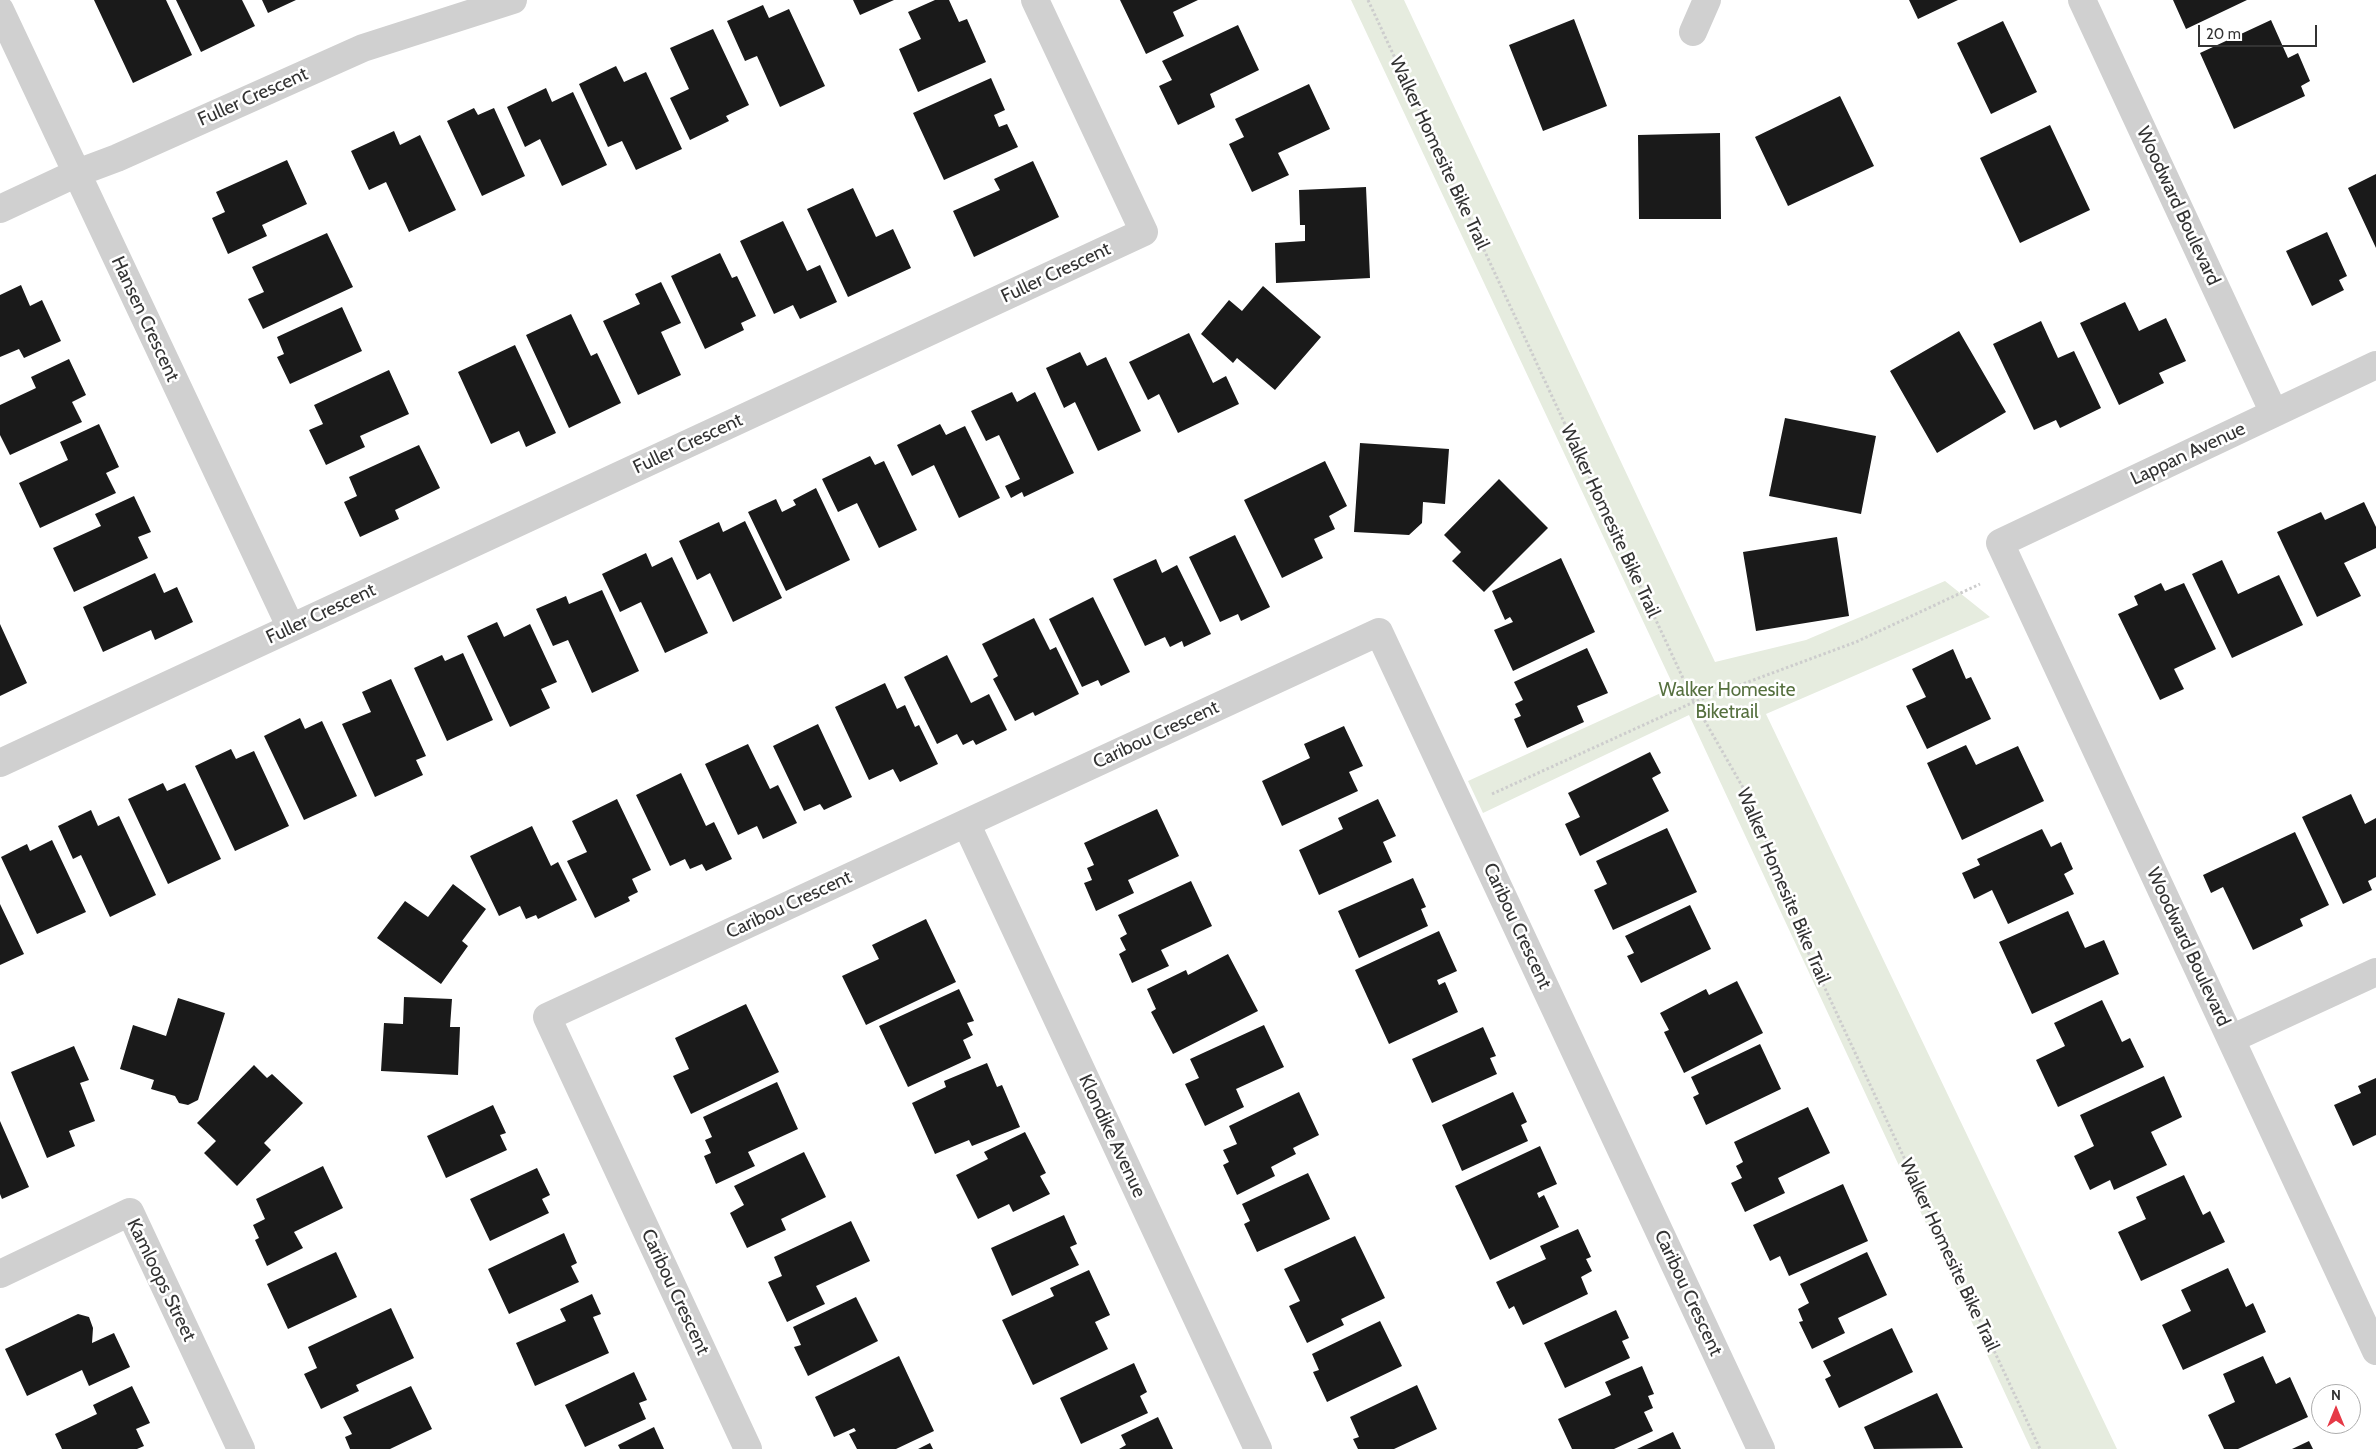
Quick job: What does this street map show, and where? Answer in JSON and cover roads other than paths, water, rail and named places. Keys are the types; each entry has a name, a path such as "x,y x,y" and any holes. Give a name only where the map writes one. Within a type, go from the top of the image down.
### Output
{"street":[{"name":"Fuller Crescent","path":"0,209 77,173 117,158 363,48 512,0"},
{"name":"Fuller Crescent","path":"0,763 1144,232 1035,0"},
{"path":"1693,32 1706,0"},
{"name":"Woodward Boulevard","path":"2082,0 2274,413"},
{"name":"Hansen Crescent","path":"0,10 291,628"},
{"name":"Lappan Avenue","path":"2000,543 2376,365"},
{"name":"Woodward Boulevard","path":"2000,543 2376,1351"},
{"name":"Caribou Crescent","path":"748,1449 547,1017 1379,632 1761,1449"},
{"name":"Klondike Avenue","path":"966,823 1258,1449"},
{"path":"2231,1039 2376,972"},
{"name":"Kamloops Street","path":"0,1274 130,1212 241,1449"}],"park label":[{"name":"Walker Homesite Biketrail","path":"1727,701"}]}
